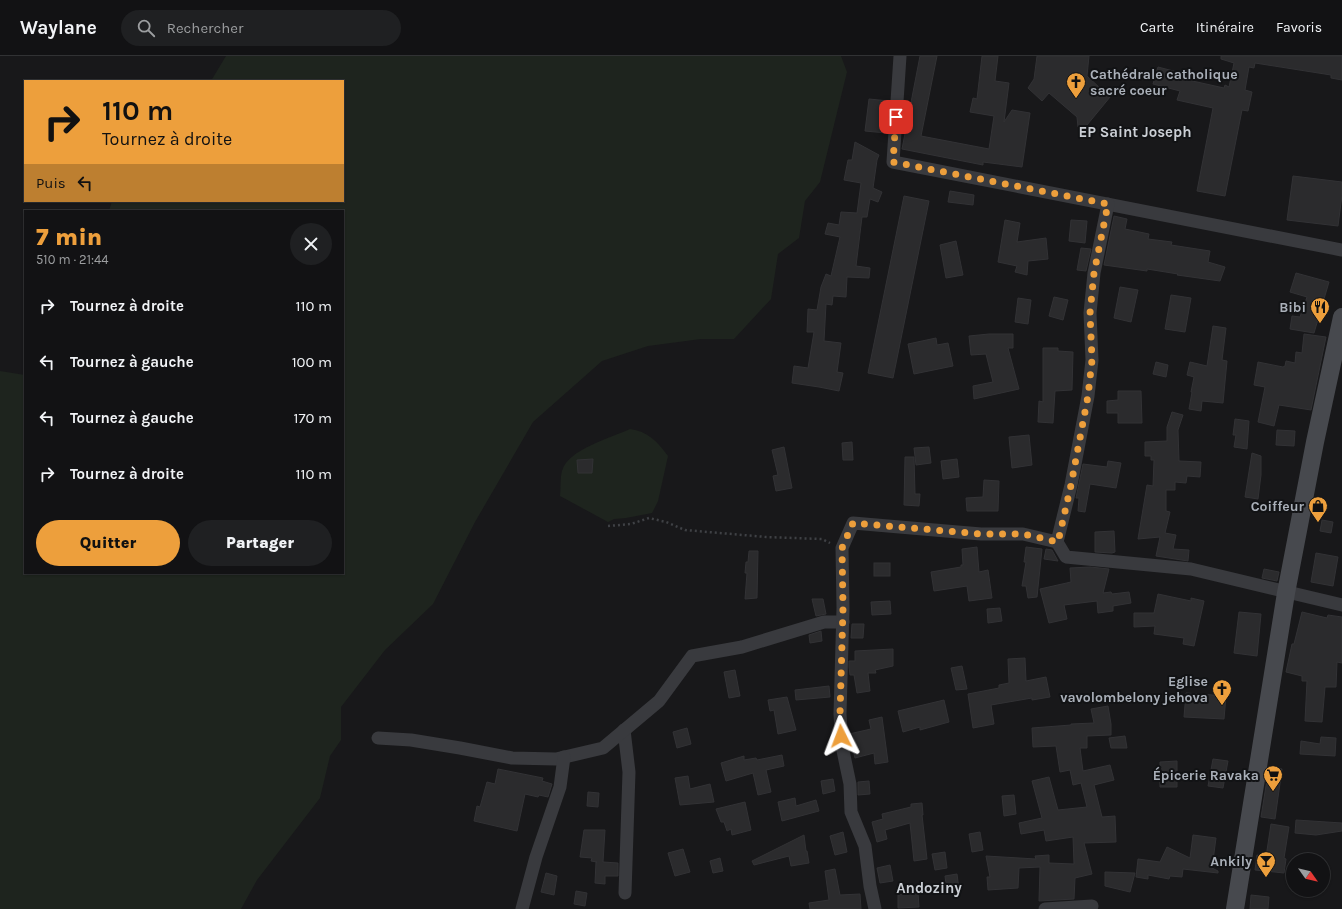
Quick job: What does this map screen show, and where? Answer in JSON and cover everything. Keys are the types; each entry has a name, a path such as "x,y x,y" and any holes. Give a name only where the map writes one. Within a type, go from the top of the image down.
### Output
{"street":[{"path":"900,56 893,162 1342,250"},
{"path":"1108,204 1093,280 1090,313 1092,360 1088,396 1071,485 1058,542 1066,557 1191,569 1286,593 1342,605"},
{"path":"1235,909 1286,593 1315,442 1342,317"},
{"path":"875,909 870,886 865,846 851,812 850,784 842,746 840,714 842,548 853,523 981,534 1023,534 1058,542"},
{"path":"378,738 411,740 512,758 556,759 603,748 658,701 692,656 742,647 824,622 842,622"},
{"path":"624,730 629,772 625,893"},
{"path":"522,909 536,857 560,787 564,757"},
{"path":"1045,909 1092,906"}],"path":[{"path":"608,526 631,524 649,518 666,522 685,530 766,537 822,539 842,548"}],"shaded area":[{"path":"226,56 841,56 847,72 820,182 805,201 799,238 778,254 771,299 734,339 701,339 648,346 602,361 533,422 475,522 433,604 385,650 341,707 341,740 330,756 320,798 257,880 241,909 0,909 0,371 24,375 24,574 344,574 344,210 109,210 112,202 344,202 344,80 212,80"},
{"path":"630,429 642,432 652,438 668,456 658,501 652,513 614,519 608,522 560,496 562,471 572,456 591,445"}],"building":[{"path":"920,56 937,56 921,136 989,149 994,116 970,112 973,98 977,99 982,56 998,56 995,81 1009,83 1004,122 1012,110 1030,113 1022,167 983,162 983,165 902,149"},
{"path":"1037,56 1089,56 1087,76 1100,88 1115,91 1087,125 1078,127 1077,117 1049,93 1042,101 1028,88 1034,79"},
{"path":"1221,56 1342,56 1342,80 1331,78 1331,75 1255,63 1254,68 1249,67 1245,90 1252,92 1248,111 1242,110 1225,196 1197,191 1213,108 1177,100 1180,91 1153,84 1158,67 1181,73 1179,78 1224,88 1225,85 1229,87 1234,63 1221,59"},
{"path":"869,99 889,101 886,133 865,131"},
{"path":"855,142 879,155 873,188 882,192 878,202 870,199 867,217 862,217 856,266 870,268 869,278 847,277 846,297 833,296 832,305 826,304 824,341 841,343 837,372 843,373 839,391 792,383 794,366 808,368 814,332 807,332 808,309 817,310 821,287 826,274 831,276 840,237 825,234 828,223 839,225 841,212 857,213 861,183 844,180 848,160 852,160"},
{"path":"1293,176 1342,182 1338,226 1287,220"},
{"path":"950,191 974,195 973,205 948,202"},
{"path":"904,196 929,201 893,378 868,373"},
{"path":"1114,216 1127,219 1125,229 1149,234 1148,239 1172,242 1171,245 1210,251 1208,262 1225,267 1220,281 1147,269 1147,271 1104,265"},
{"path":"1005,220 1020,223 1017,242 1046,238 1048,259 1028,261 1027,275 1015,272 1017,266 998,262"},
{"path":"1071,220 1087,221 1085,243 1069,241"},
{"path":"956,241 963,275 946,278 940,245"},
{"path":"1081,248 1091,249 1086,271 1077,270"},
{"path":"1296,273 1329,282 1314,333 1290,329 1292,316 1300,317 1307,297 1290,292"},
{"path":"1120,287 1138,290 1131,322 1114,318"},
{"path":"1171,295 1191,298 1185,332 1165,329"},
{"path":"1054,297 1068,300 1063,320 1049,316"},
{"path":"1018,298 1031,300 1028,324 1015,322"},
{"path":"1213,326 1226,328 1222,360 1227,361 1223,403 1202,401 1201,411 1189,409 1194,377 1187,375 1190,362 1207,366"},
{"path":"1013,334 1013,348 1008,348 1019,389 974,399 973,386 993,382 986,354 971,355 969,336"},
{"path":"1304,334 1326,337 1311,410 1279,405 1274,426 1258,422 1265,387 1254,385 1258,362 1283,367 1285,366 1286,361 1295,363 1296,352 1302,353"},
{"path":"936,338 937,345 948,343 953,366 914,374 908,344"},
{"path":"1043,348 1058,348 1058,351 1073,352 1072,390 1055,391 1053,423 1038,422 1039,401 1043,402"},
{"path":"1156,362 1168,365 1166,377 1153,374"},
{"path":"1118,391 1141,391 1142,423 1118,423 1118,413 1107,413 1107,401 1118,400"},
{"path":"1172,412 1183,415 1178,430 1179,461 1201,462 1200,477 1187,476 1186,483 1175,482 1175,490 1166,490 1166,511 1170,512 1165,533 1176,535 1173,549 1189,550 1188,561 1156,556 1160,537 1138,539 1147,485 1153,486 1154,460 1151,460 1151,456 1145,456 1145,442 1167,441 1167,427"},
{"path":"1235,419 1249,421 1247,449 1234,447 1236,435 1233,435"},
{"path":"1277,430 1295,431 1294,446 1276,445"},
{"path":"1029,435 1032,465 1012,468 1009,437"},
{"path":"852,442 853,460 843,460 842,443"},
{"path":"784,447 792,488 776,491 773,476 778,475 772,450"},
{"path":"929,447 931,463 916,465 914,448"},
{"path":"1252,453 1261,456 1261,475 1258,499 1245,497"},
{"path":"905,457 914,457 915,494 920,494 919,506 904,505"},
{"path":"593,459 592,473 578,473 577,460"},
{"path":"957,459 959,477 943,479 941,461"},
{"path":"1108,461 1121,463 1116,488 1090,484 1085,512 1078,511 1079,498 1076,498 1083,464 1107,467"},
{"path":"984,480 999,481 998,511 967,511 966,498 983,497"},
{"path":"1322,520 1333,522 1331,533 1320,531"},
{"path":"1114,531 1115,552 1095,552 1095,532"},
{"path":"977,547 979,572 988,570 992,598 969,601 967,586 934,591 931,572 961,567 961,565 963,565 962,549"},
{"path":"1026,547 1042,549 1037,597 1028,598 1026,586 1022,586 1026,562 1024,562"},
{"path":"1046,549 1052,550 1058,561 1044,559"},
{"path":"749,551 758,551 757,598 745,599 747,573 745,573"},
{"path":"1316,553 1338,557 1333,586 1311,582"},
{"path":"874,563 890,563 890,576 874,576"},
{"path":"1090,567 1109,569 1103,593 1111,592 1112,594 1129,592 1131,603 1113,606 1113,611 1098,613 1097,601 1064,605 1067,619 1049,623 1040,589 1071,582 1070,568"},
{"path":"1264,569 1279,572 1277,581 1262,578"},
{"path":"1158,594 1191,601 1191,598 1204,601 1194,646 1183,644 1184,638 1154,634 1155,626 1134,627 1134,613 1154,613"},
{"path":"812,599 823,599 826,614 816,616"},
{"path":"890,601 891,614 872,615 871,602"},
{"path":"1000,608 1002,621 988,623 987,609"},
{"path":"1239,612 1261,614 1257,656 1234,653"},
{"path":"1302,612 1327,618 1328,615 1342,617 1342,663 1337,662 1336,687 1325,687 1322,722 1305,721 1307,681 1302,681 1302,676 1286,672 1292,644 1294,644"},
{"path":"852,624 864,624 863,638 851,638"},
{"path":"821,631 822,641 810,643 809,635"},
{"path":"893,649 893,666 875,670 876,673 868,673 870,691 857,693 854,675 850,675 849,667 849,661 855,661 855,651"},
{"path":"1025,658 1026,681 1046,677 1050,697 1032,700 1032,698 991,705 994,724 973,728 968,694 999,688 999,685 1009,683 1008,659"},
{"path":"962,666 967,689 956,690 951,668"},
{"path":"735,670 740,696 729,698 724,672"},
{"path":"829,686 830,697 796,700 795,690"},
{"path":"1186,693 1226,696 1224,719 1184,717"},
{"path":"787,697 796,730 778,734 774,710 770,711 768,700"},
{"path":"944,700 949,722 920,730 920,727 903,732 898,711"},
{"path":"1108,706 1111,735 1087,736 1087,748 1080,748 1083,771 1110,765 1114,780 1094,785 1102,817 1115,816 1116,842 1084,843 1092,874 1075,878 1074,899 1039,901 1040,867 1019,868 1018,888 988,890 987,877 990,877 986,856 1036,859 1035,856 1049,855 1049,863 1074,864 1073,837 1046,841 1044,830 1021,834 1019,823 1042,818 1032,781 1049,777 1058,810 1087,807 1081,783 1073,785 1070,770 1060,772 1056,746 1033,747 1032,728 1094,723 1091,709"},
{"path":"882,717 888,762 875,764 874,753 855,758 849,734 871,729 869,720"},
{"path":"687,728 691,744 677,748 673,732"},
{"path":"1125,736 1127,748 1111,748 1109,738"},
{"path":"1321,737 1336,738 1335,756 1300,754 1301,741 1320,744"},
{"path":"782,755 784,766 766,770 771,792 758,795 753,773 726,781 721,763 744,756 744,760 756,758 757,760"},
{"path":"1213,759 1228,761 1223,788 1208,786"},
{"path":"1177,761 1177,787 1160,787 1160,762"},
{"path":"1269,767 1282,769 1275,819 1261,817"},
{"path":"498,769 543,778 542,781 552,784 548,797 539,795 538,797 525,794 517,831 474,821 477,806 480,807 487,782 495,784"},
{"path":"688,776 690,789 710,784 714,802 680,805 675,778"},
{"path":"833,779 835,791 823,794 821,781"},
{"path":"869,781 870,794 858,795 858,782"},
{"path":"588,792 599,793 598,807 587,806"},
{"path":"1014,795 1016,814 1004,816 1002,796"},
{"path":"795,798 796,806 816,800 819,811 782,821 778,802"},
{"path":"745,802 751,830 732,835 731,829 727,831 724,822 721,822 716,809"},
{"path":"922,803 927,859 914,861 910,823 885,830 887,839 877,842 872,822 883,819 882,814 911,807 911,804"},
{"path":"1296,820 1342,823 1342,831 1316,835 1295,833"},
{"path":"1271,824 1289,827 1284,858 1286,859 1284,873 1255,870 1257,855 1266,857"},
{"path":"584,830 605,830 603,862 618,863 618,876 605,876 605,884 595,883 597,862 591,861 592,858 580,857"},
{"path":"843,832 847,852 835,855 830,836"},
{"path":"980,832 983,850 972,852 969,834"},
{"path":"804,835 809,863 791,866 789,856 754,865 752,861"},
{"path":"1193,835 1216,838 1212,868 1218,871 1218,873 1183,869 1182,877 1170,876 1169,879 1148,875 1148,879 1136,877 1138,859 1160,862 1167,847 1190,858"},
{"path":"683,849 690,872 675,876 668,853"},
{"path":"945,852 947,868 935,870 932,854"},
{"path":"720,858 723,871 713,873 710,861"},
{"path":"890,865 893,881 880,883 877,868"},
{"path":"835,869 840,895 860,894 861,909 810,909 809,903 829,900 825,871"},
{"path":"1105,872 1135,873 1130,892 1105,886"},
{"path":"546,873 557,876 554,895 541,892"},
{"path":"957,874 959,889 947,891 945,876"},
{"path":"576,891 587,893 585,906 574,904"},
{"path":"918,893 919,907 898,908 898,895"},
{"path":"1251,895 1269,897 1268,909 1250,909"}],"place":[{"name":"Cathédrale catholique sacré coeur","path":"1076,99"},
{"name":"Bibi","path":"1320,324"},
{"name":"Coiffeur","path":"1318,523"},
{"name":"Eglise vavolombelony jehova","path":"1222,706"},
{"name":"Épicerie Ravaka","path":"1273,792"},
{"name":"Ankily","path":"1266,878"}],"district":[{"name":"EP Saint Joseph","path":"1135,132"},
{"name":"Andoziny","path":"929,888"}],"route":[{"path":"841,736 840,714 843,608 842,548 853,523 981,534 1023,534 1058,542 1071,485 1088,396 1092,360 1090,313 1094,273 1108,204 893,162 896,117"}]}
